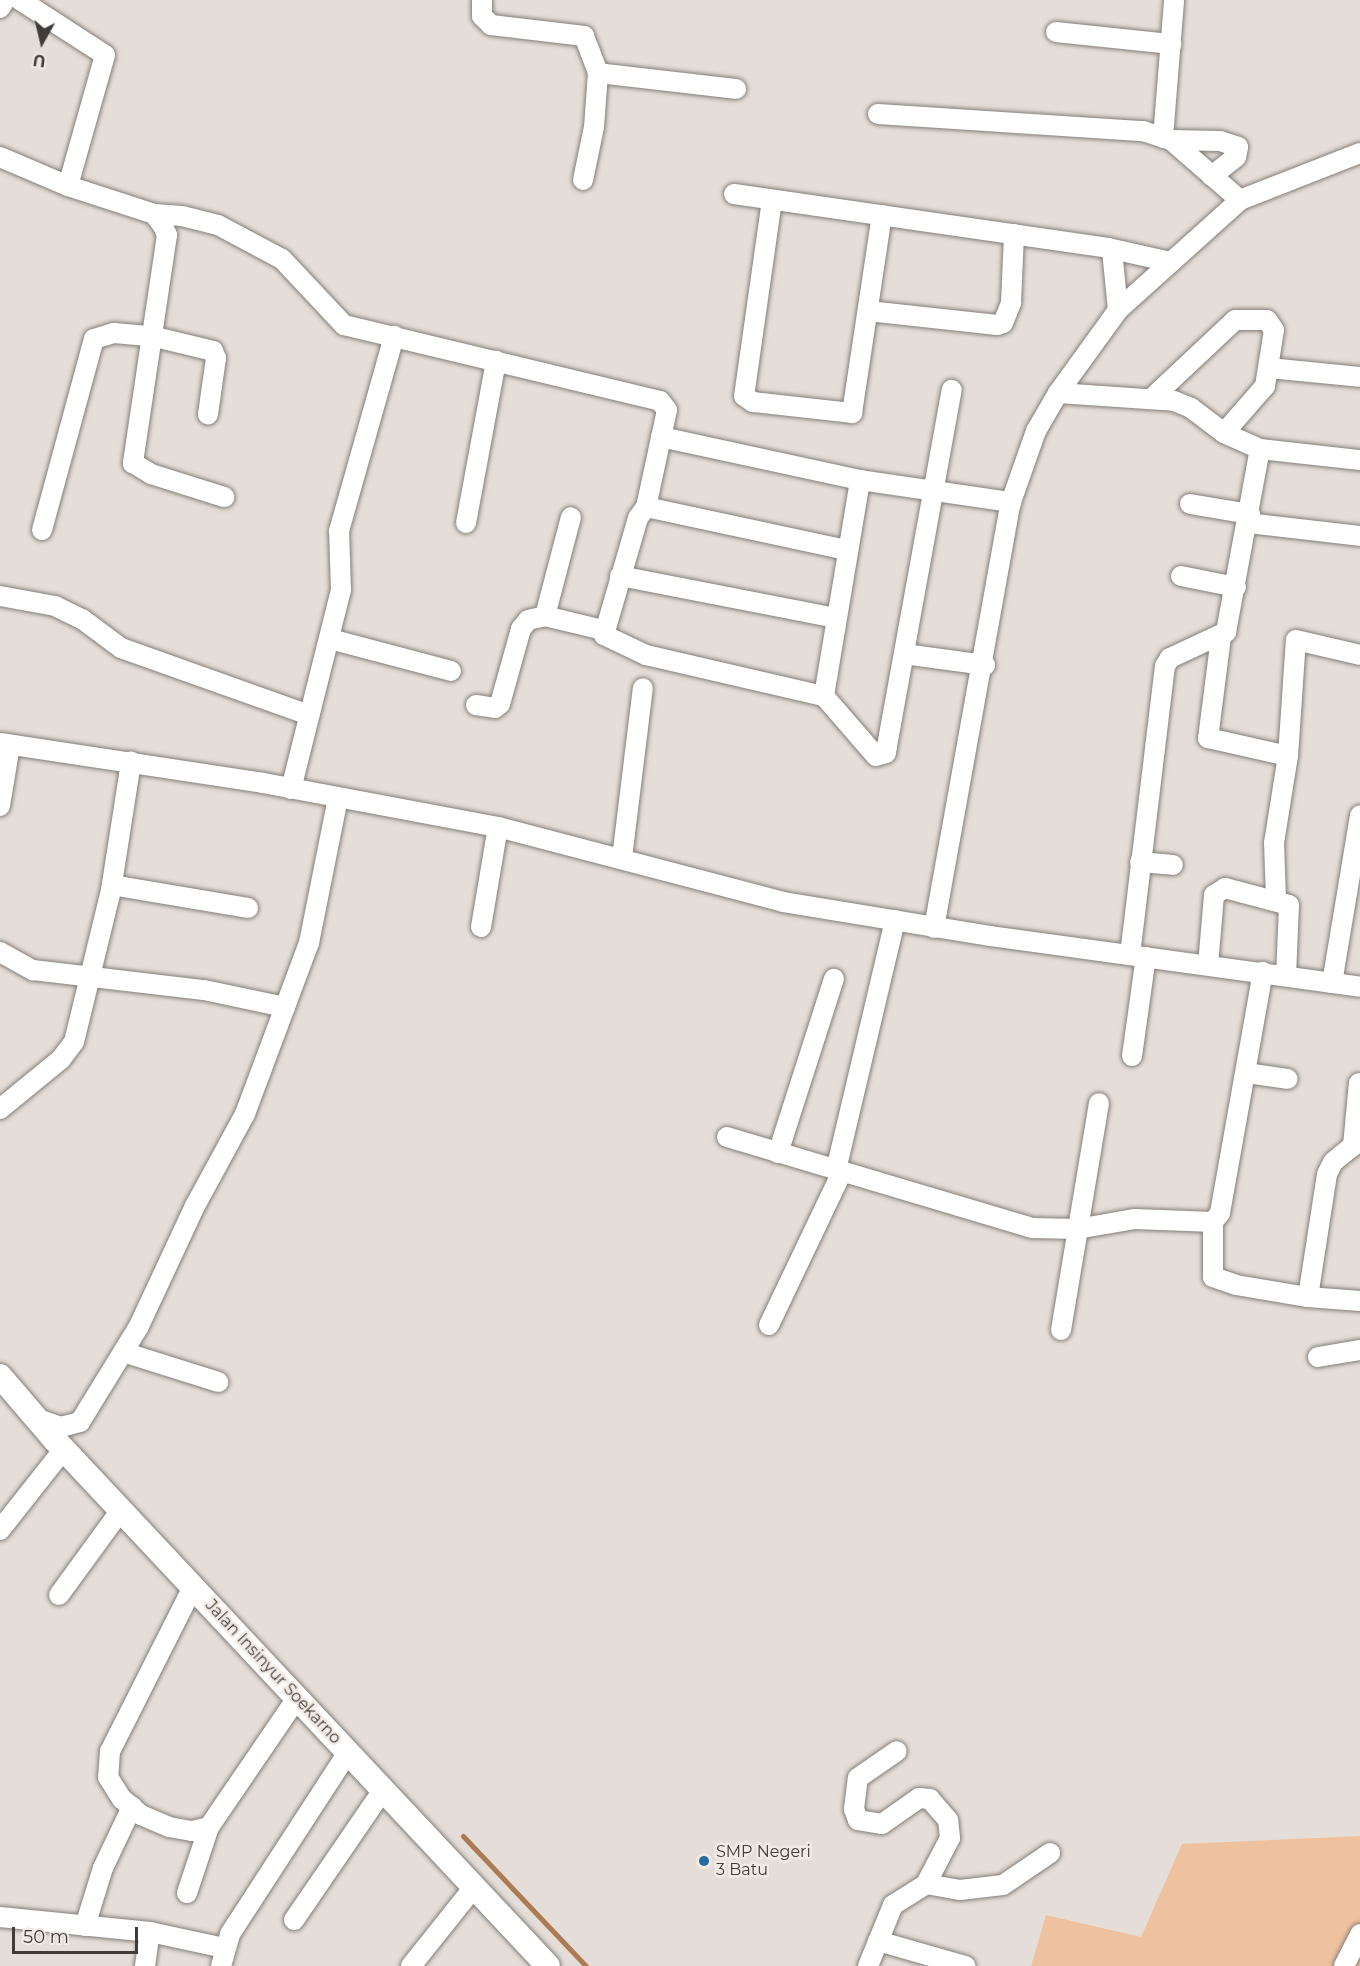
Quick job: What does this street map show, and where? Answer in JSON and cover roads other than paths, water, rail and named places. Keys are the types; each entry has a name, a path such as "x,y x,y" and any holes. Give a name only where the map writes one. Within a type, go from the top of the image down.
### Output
{"main road":[{"name":"Jalan Insinyur Soekarno","path":"2,1386 35,1418 548,1966"}],"street":[{"path":"0,8 5,0"},
{"path":"20,0 105,55 68,186"},
{"path":"482,0 482,16 491,25 584,36 598,73 594,127 583,180"},
{"path":"1167,139 1174,0"},
{"path":"1056,32 1171,44"},
{"path":"598,73 736,88"},
{"path":"878,114 1143,131 1167,139 1220,141 1238,147 1236,157 1212,176"},
{"path":"1167,139 1240,200"},
{"path":"933,928 985,665 1011,502 1036,431 1058,393 1118,310 1240,200 1291,177 1360,153"},
{"path":"0,157 68,186 154,214 182,216 218,225 296,270 344,326 394,336 660,401 667,410 646,507 638,518 603,630 606,639 646,655 824,696 871,753 881,756 886,753 952,390"},
{"path":"734,194 1014,234 1170,262"},
{"path":"772,200 744,396 753,402 852,413 882,215"},
{"path":"154,214 166,235 133,463 151,474 224,497"},
{"path":"868,311 1003,323 1011,303 1014,234"},
{"path":"1112,250 1118,310"},
{"path":"1151,399 1240,318 1267,320 1273,324 1265,386 1256,400 1224,433"},
{"path":"42,530 94,339 114,333 152,336 213,351 216,358 208,414"},
{"path":"291,789 341,590 339,531 394,336"},
{"path":"466,523 496,361"},
{"path":"1269,368 1360,377"},
{"path":"1058,393 1182,403 1224,433 1260,449 1360,460"},
{"path":"661,437 860,480 935,489 1011,502"},
{"path":"1260,449 1228,626 1221,637 1208,738 1288,756"},
{"path":"824,696 846,550 860,480"},
{"path":"1190,504 1249,519 1360,536"},
{"path":"646,507 846,550"},
{"path":"545,616 571,517"},
{"path":"620,576 836,618"},
{"path":"1181,576 1236,587"},
{"path":"0,597 55,606 82,619 121,648 309,715"},
{"path":"476,705 495,708 500,704 521,629 528,620 545,616 603,630"},
{"path":"1132,1056 1138,956 1140,862 1166,662 1221,637"},
{"path":"330,639 451,671"},
{"path":"1275,899 1274,843 1288,756 1296,640 1360,655"},
{"path":"904,654 985,665"},
{"path":"622,858 643,688"},
{"path":"0,806 5,744 131,762 498,827 773,899 933,928 1360,987"},
{"path":"0,1109 61,1059 74,1042 87,976 112,885 131,762"},
{"path":"35,1418 61,1427 80,1422 123,1352 245,1114 309,943 338,798"},
{"path":"1332,983 1360,815"},
{"path":"481,927 498,827"},
{"path":"1140,862 1173,865"},
{"path":"112,885 248,908"},
{"path":"1208,965 1216,892 1225,888 1289,904 1286,976"},
{"path":"769,1326 839,1171 895,920"},
{"path":"0,952 33,970 204,990 285,1007"},
{"path":"1263,972 1247,1072 1220,1213 1213,1222 1213,1277 1236,1285 1308,1297 1360,1301"},
{"path":"777,1153 834,978"},
{"path":"1247,1072 1288,1079"},
{"path":"1308,1297 1327,1174 1334,1162 1353,1146 1359,1083"},
{"path":"1061,1330 1099,1103"},
{"path":"727,1137 1034,1228 1077,1229 1135,1219 1213,1222"},
{"path":"1318,1357 1360,1350"},
{"path":"123,1352 218,1382"},
{"path":"0,1530 64,1449"},
{"path":"58,1595 121,1510"},
{"path":"193,1587 110,1751 108,1778 132,1807 169,1827 192,1831 209,1827"},
{"path":"187,1893 209,1827 297,1698"},
{"path":"868,1966 893,1905 926,1884 948,1845 951,1831 934,1802 919,1798 877,1825 858,1820 854,1809 858,1778 897,1751"},
{"path":"0,1917 150,1932 223,1957 348,1752"},
{"path":"294,1920 383,1790"},
{"path":"85,1926 103,1868 132,1807"},
{"path":"926,1884 960,1890 1004,1885 1050,1853"},
{"path":"411,1966 474,1887"},
{"path":"145,1966 150,1932"},
{"path":"1344,1966 1360,1934"},
{"path":"878,1941 965,1966"}],"waterway":[{"path":"463,1836 586,1966"}],"place":[{"name":"SMP Negeri 3 Batu","path":"704,1861"}]}
